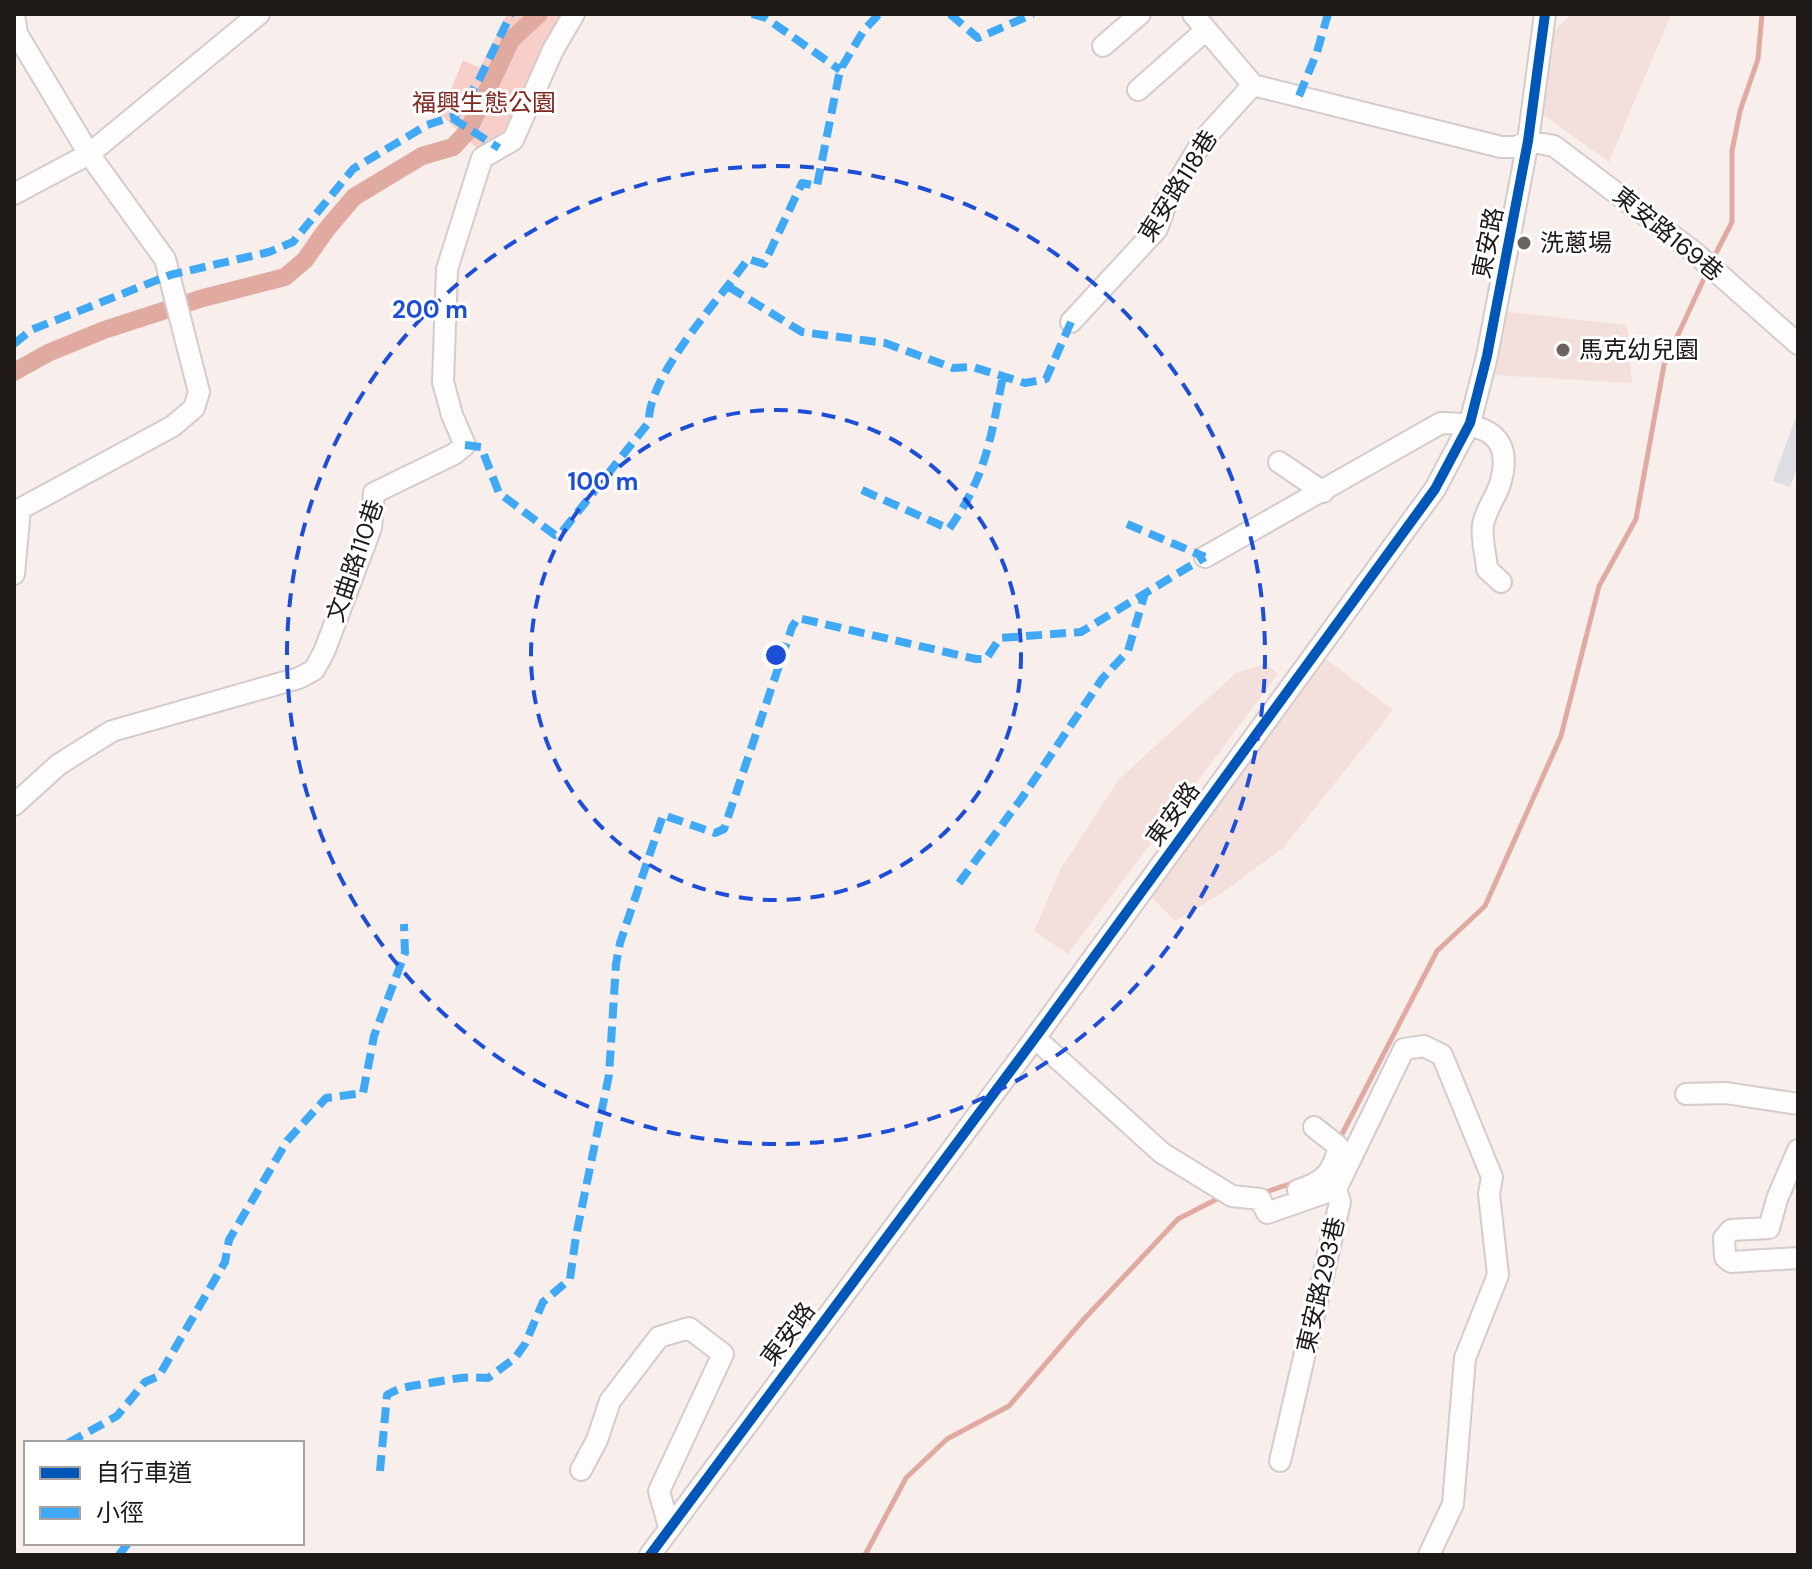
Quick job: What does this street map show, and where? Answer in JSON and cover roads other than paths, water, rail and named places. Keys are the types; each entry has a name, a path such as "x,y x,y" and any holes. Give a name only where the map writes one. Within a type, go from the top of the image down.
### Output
{"street":[{"path":"14,14 17,34 89,154 165,259 199,392 194,408 173,426 20,509 14,574"},
{"path":"14,194 89,154 259,14"},
{"name":"文曲路110巷","path":"14,805 58,765 112,731 299,678 314,670 324,652 371,528 374,493 454,454 465,445 443,382 447,269 482,158 513,140 553,50 574,14"},
{"path":"1103,46 1140,14"},
{"name":"東安路","path":"650,1555 1035,1038 1435,489 1470,423 1487,356 1528,141 1545,14"},
{"path":"1138,90 1199,22 1253,85 1501,147 1516,147 1528,141"},
{"name":"東安路118巷","path":"1071,322 1157,229 1167,201 1203,140 1253,85"},
{"name":"東安路169巷","path":"1528,141 1554,146 1572,157 1694,252 1798,344"},
{"path":"1205,557 1441,423 1470,423 1497,438 1505,458 1500,483 1483,524 1487,569 1501,582"},
{"path":"1279,462 1323,492"},
{"name":"東安路293巷","path":"1035,1038 1162,1153 1232,1196 1260,1199 1267,1213 1336,1189 1340,1202 1280,1461"},
{"path":"1336,1189 1404,1049 1424,1046 1442,1055 1492,1177 1489,1194 1498,1275 1465,1358 1453,1504 1429,1555"},
{"path":"1686,1094 1726,1093 1798,1104"},
{"path":"1260,1199 1318,1184 1336,1160 1338,1146 1314,1127"},
{"path":"1798,1150 1777,1199 1769,1228 1731,1230 1724,1238 1725,1257 1731,1262 1798,1258"},
{"path":"581,1470 597,1440 610,1401 651,1347 659,1337 689,1328 723,1354 659,1491 669,1527"}],"waterway":[{"path":"14,372 48,353 104,330 203,298 285,277 305,260 354,197 422,156 453,147 468,131 511,40 539,14"},
{"path":"1712,261 1732,222 1732,151 1740,111 1758,59 1762,14"},
{"path":"1339,1140 1437,951 1485,906 1561,736 1599,586 1636,519 1664,365 1708,270"},
{"path":"1263,1193 1295,1182"},
{"path":"865,1555 906,1478 947,1439 1009,1406 1085,1318 1178,1219 1221,1197"}],"place":[{"name":"洗蔥場","path":"1524,243"},
{"name":"馬克幼兒園","path":"1563,350"}],"park label":[{"name":"福興生態公園","path":"484,103"}]}
